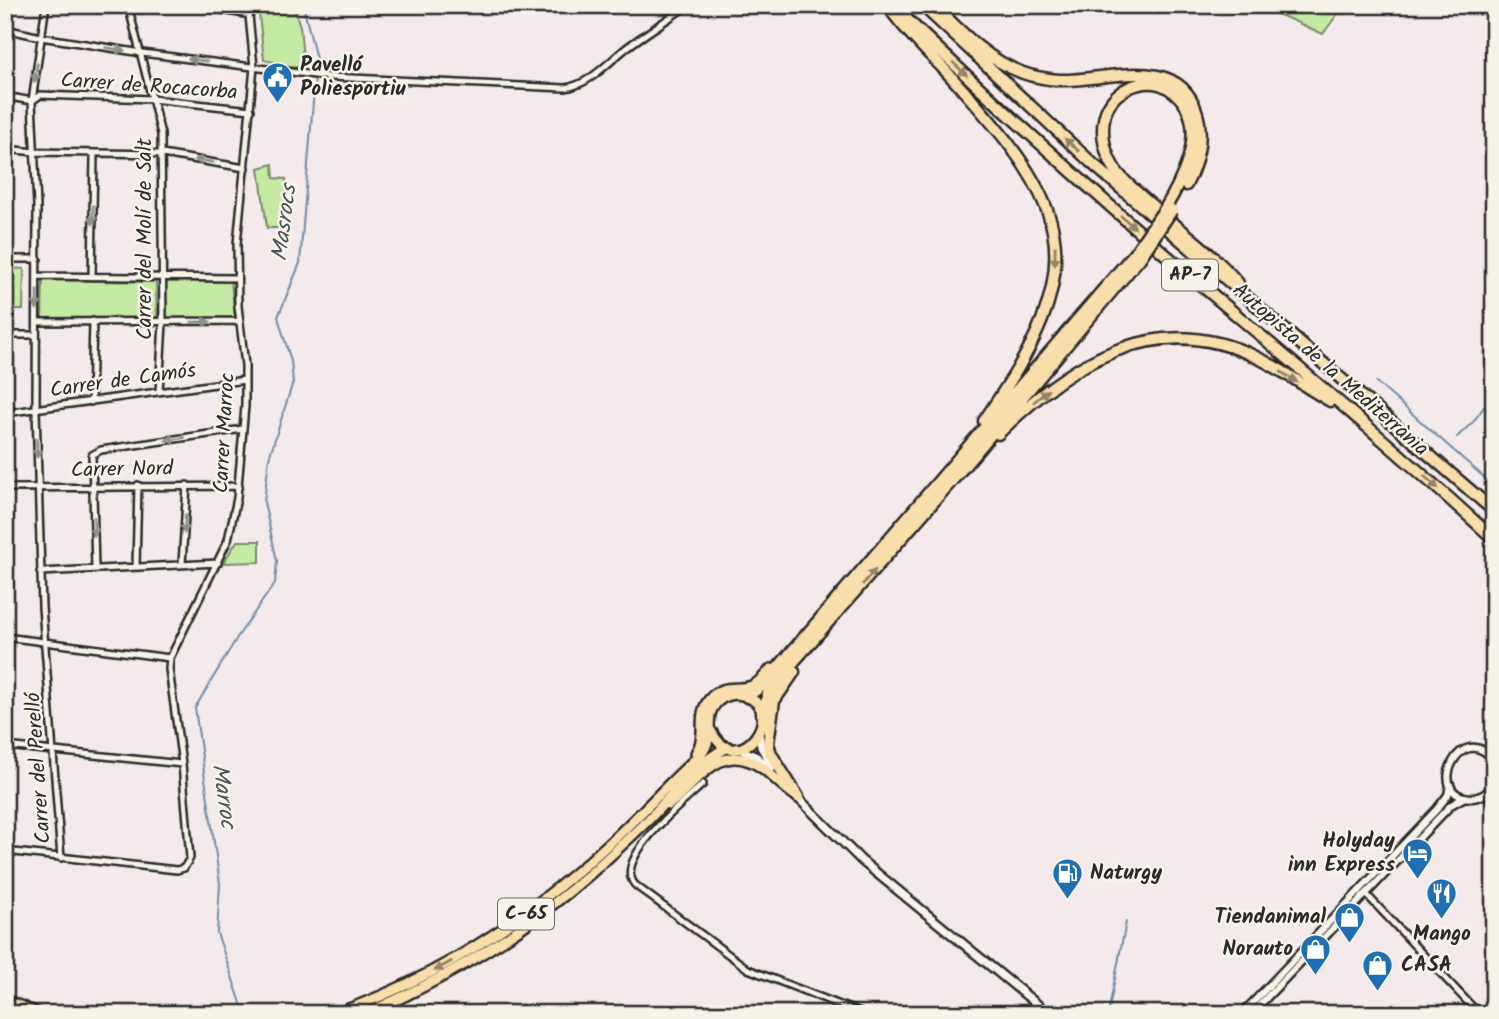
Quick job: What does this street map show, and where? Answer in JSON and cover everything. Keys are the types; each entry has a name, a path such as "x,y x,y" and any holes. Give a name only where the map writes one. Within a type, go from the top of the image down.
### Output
{"highway":[{"name":"Autopista de la Mediterrània","path":"890,5 1120,214 1411,464 1494,539"},
{"path":"890,5 906,30 960,88 1017,157 1044,201 1055,240 1052,287 1045,313 1032,343 1011,382 952,473"},
{"name":"Autopista de la Mediterrània","path":"922,5 1084,155 1494,511"},
{"path":"761,714 768,694 776,682 1137,256 1169,209 1196,162 1200,135 1194,105 1171,80 1148,74 1060,80 1023,73 1002,64 984,51 934,5"},
{"path":"1169,209 1189,160 1192,124 1185,103 1178,95 1161,84 1141,83 1116,95 1105,111 1103,134 1110,157 1122,178 1222,264 1259,308"},
{"path":"759,734 761,714 758,707 747,697 764,684 952,473 1051,387 1116,349 1148,340 1172,338 1220,343 1256,356 1340,407 1411,464"},
{"path":"798,797 769,748 772,706 776,694 816,644 824,628"},
{"name":"C-65","path":"684,769 700,747 703,737 702,715 711,697 725,688 755,684 788,656"},
{"name":"C-65","path":"335,1014 409,984 454,960 542,902 614,839 702,753 711,731 710,713 718,702 729,695 747,697"},
{"path":"711,731 717,741 732,747"},
{"name":"C-65","path":"365,1014 460,969 521,929 590,873 709,757 732,747 750,744 759,734"},
{"name":"C-65","path":"649,818 678,797 715,763 733,757 754,763 798,797"},
{"path":"5,1000 39,1014"},
{"path":"5,1012 11,1014"}],"main road":[{"path":"759,734 767,759 798,797"},
{"path":"732,747 757,757 849,850 1049,1014"}],"street":[{"name":"Carrer del Perelló","path":"46,5 32,101 38,259 36,409 40,572 61,858"},
{"name":"Carrer del Molí de Salt","path":"128,5 161,134 163,323 159,392"},
{"path":"194,5 250,15"},
{"name":"Carrer Marroc","path":"61,858 177,870 188,863 190,848 170,658 218,563 233,524 239,486 245,380 237,244 254,67 248,5"},
{"path":"5,29 142,53 306,74 483,85 572,87 592,77 633,43 688,5"},
{"name":"Carrer de Rocacorba","path":"5,96 32,101 40,95 152,99 251,110"},
{"path":"5,149 162,154 245,168"},
{"path":"92,277 94,153"},
{"path":"5,259 38,259"},
{"path":"38,276 237,278"},
{"path":"91,402 93,321"},
{"path":"37,322 240,321"},
{"path":"5,335 36,335"},
{"name":"Carrer de Camós","path":"5,413 245,380"},
{"path":"95,569 92,455 101,450 243,429"},
{"name":"Carrer Nord","path":"5,488 92,485 239,486"},
{"path":"136,567 138,485"},
{"path":"182,564 187,485"},
{"path":"40,572 218,563"},
{"path":"5,636 170,658"},
{"path":"5,746 182,765"},
{"path":"1242,1014 1437,809 1445,799 1450,784 1448,770 1455,756 1468,749 1483,751 1494,748"},
{"path":"1483,751 1494,761"},
{"path":"703,784 651,833 638,850 630,872 631,880 748,969 863,1014"},
{"path":"1450,784 1465,797"},
{"path":"1251,1014 1451,805 1465,797 1481,796 1494,785"},
{"path":"5,851 61,858"},
{"path":"1366,894 1479,1014"}],"green space":[{"path":"258,5 293,5 300,26 304,69 264,60"},
{"path":"1257,5 1344,5 1323,34"},
{"path":"273,164 274,178 286,179 286,228 267,228 259,168"},
{"path":"5,268 24,269 23,310 5,310"},
{"path":"43,280 156,282 157,318 42,318"},
{"path":"165,281 231,282 235,318 165,318"},
{"path":"237,541 260,541 260,562 223,563"}],"waterway":[{"name":"Masrocs","path":"303,5 317,63 316,72"},
{"name":"Masrocs","path":"240,1014 241,1003 217,933 220,884 195,708 238,636 275,583 277,561 264,502 269,458 293,382 291,361 278,317 300,263 315,77"},
{"path":"1376,382 1494,486"},
{"path":"1457,437 1473,422 1494,393"},
{"path":"1108,1014 1126,922"}],"place":[{"name":"Pavelló Poliesportiu","path":"277,104"},
{"name":"Holyday inn Express","path":"1418,880"},
{"name":"Naturgy","path":"1067,900"},
{"name":"Mango","path":"1442,921"},
{"name":"Tiendanimal","path":"1349,944"},
{"name":"Norauto","path":"1316,976"},
{"name":"CASA","path":"1378,992"}],"water label":[{"name":"Marroc","path":"223,796"}]}
